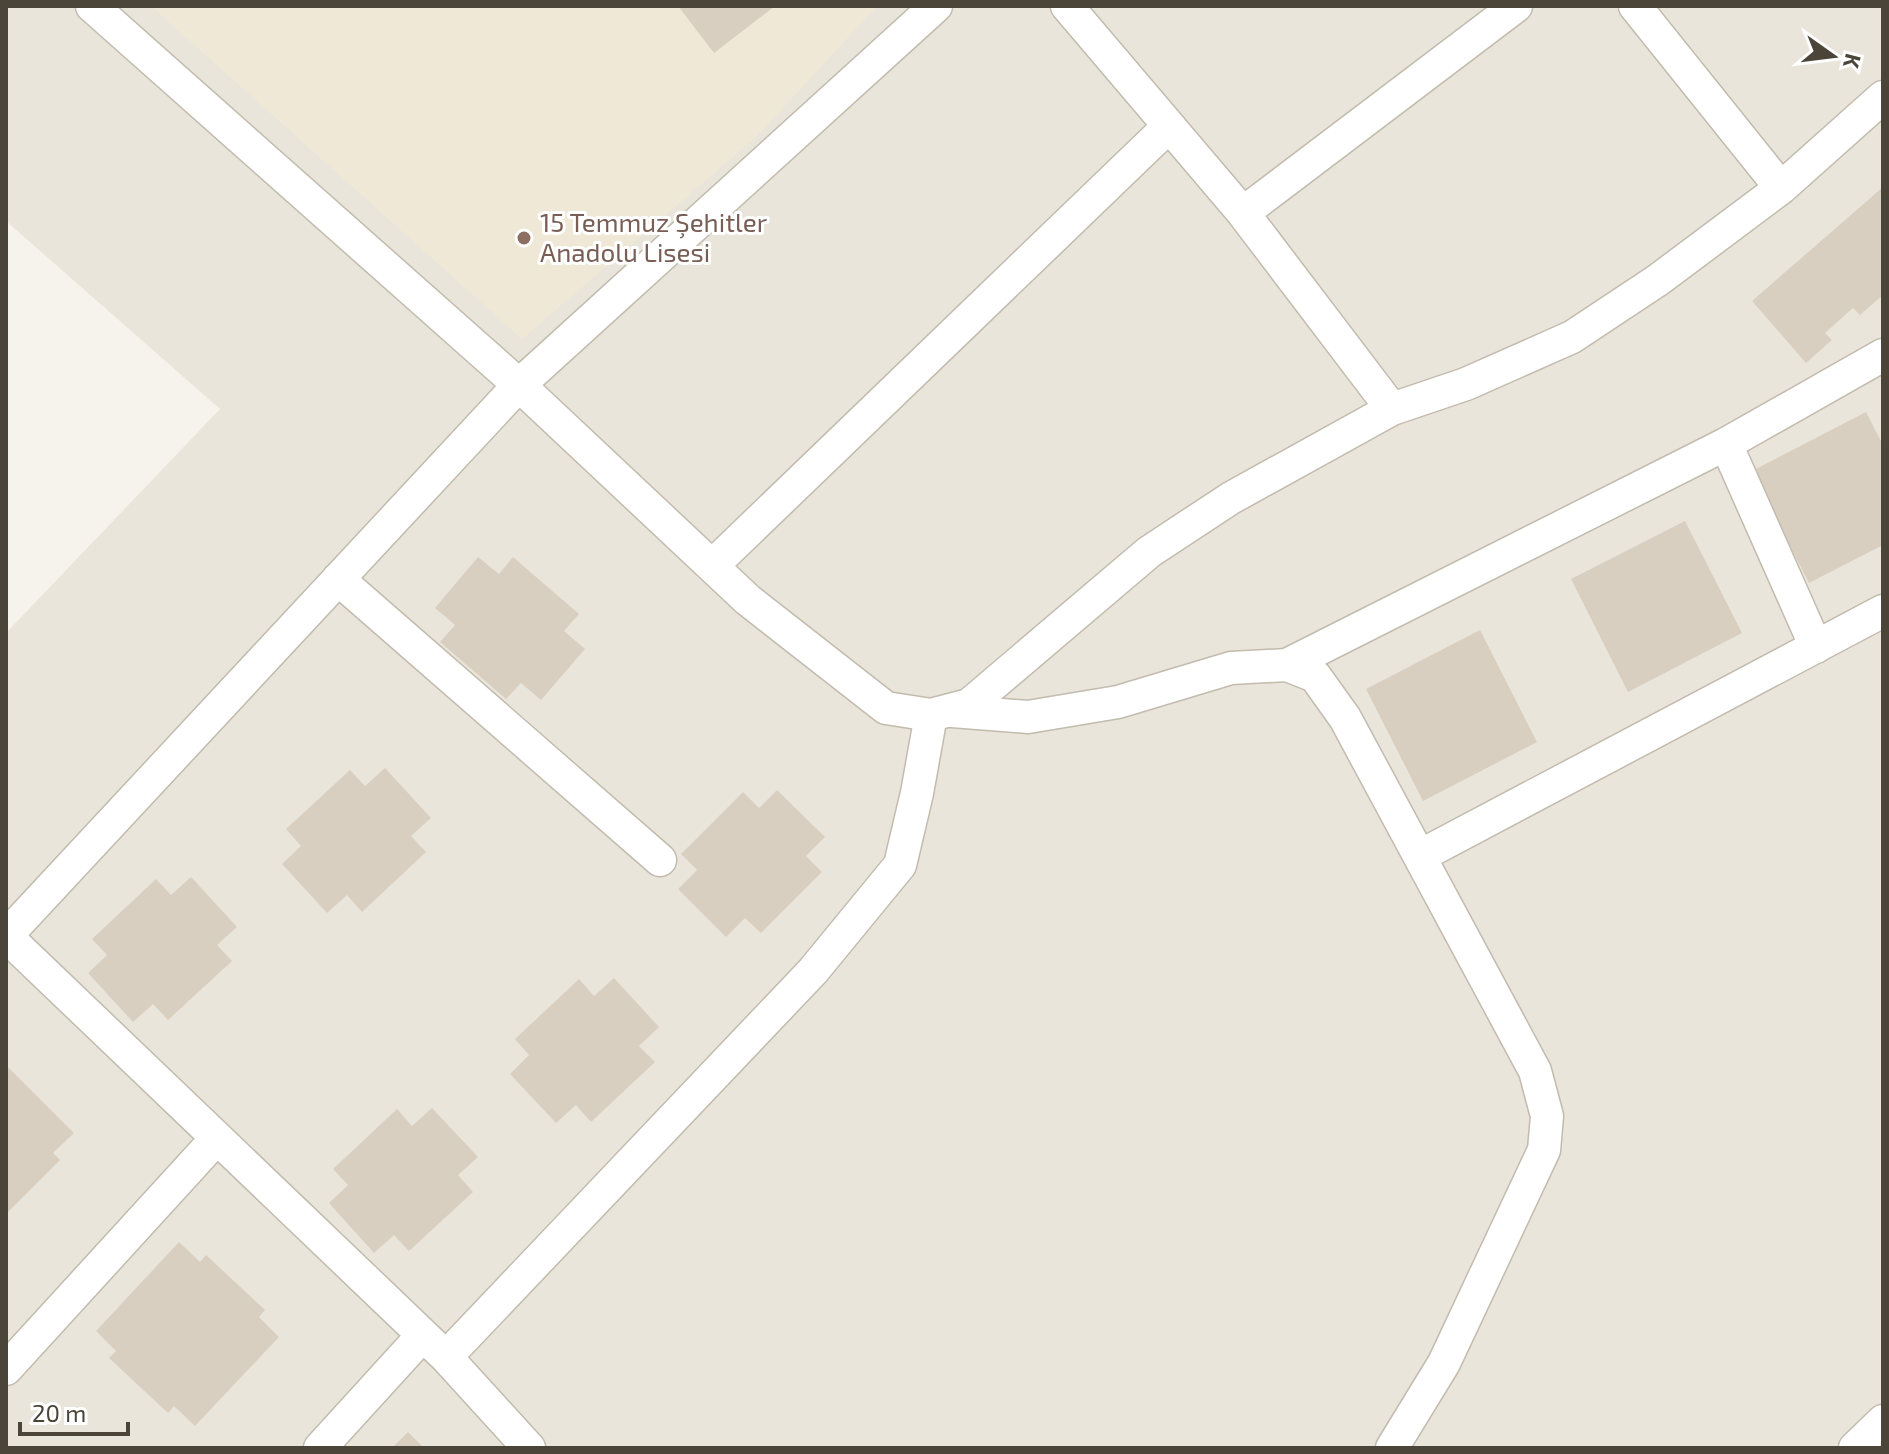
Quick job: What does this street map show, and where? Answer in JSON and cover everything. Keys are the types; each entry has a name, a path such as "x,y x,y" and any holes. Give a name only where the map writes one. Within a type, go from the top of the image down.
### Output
{"street":[{"path":"92,6 519,385 748,600 886,708 1028,717 1118,702 1231,668 1287,665 1726,444 1883,355"},
{"path":"529,1448 446,1357 6,936 519,385 936,6"},
{"path":"1243,213 1516,6"},
{"path":"1635,6 1781,188"},
{"path":"1079,10 1169,126 1243,213 1392,409"},
{"path":"940,713 969,705 1149,552 1231,498 1392,409 1466,384 1572,337 1658,280 1781,188 1883,97"},
{"path":"712,566 1169,126"},
{"path":"1726,444 1816,647"},
{"path":"338,579 660,860"},
{"path":"1420,856 1883,611"},
{"path":"1287,665 1315,676 1337,708 1535,1071 1547,1116 1544,1150 1444,1363 1392,1448"},
{"path":"446,1357 813,971 900,865 940,713"},
{"path":"6,1369 217,1138"},
{"path":"320,1448 423,1335"},
{"path":"1855,1448 1883,1421"}],"shaded area":[{"path":"6,6 1883,6 1883,1448 6,1448 6,633 220,409 6,221"},
{"name":"15 Temmuz Şehitler Anadolu Lisesi","path":"151,6 877,6 755,138 522,339"}],"building":[{"path":"678,6 775,6 714,53"},
{"path":"1883,187 1883,295 1860,315 1853,308 1825,333 1832,340 1806,363 1752,301"},
{"path":"1866,412 1883,445 1883,545 1809,583 1752,471"},
{"path":"1685,521 1742,633 1628,692 1571,579"},
{"path":"478,557 499,574 513,557 579,614 564,631 585,649 541,700 521,683 506,699 440,642 455,625 435,608"},
{"path":"1480,630 1537,742 1423,801 1366,689"},
{"path":"385,768 431,818 411,836 426,852 362,912 347,895 327,913 282,864 301,846 286,829 350,770 365,786"},
{"path":"777,790 825,837 806,856 822,872 761,933 745,918 726,937 678,889 697,870 681,854 743,792 759,808"},
{"path":"191,877 237,927 217,945 232,961 168,1020 153,1004 133,1022 88,973 107,955 92,939 156,879 171,895"},
{"path":"614,978 659,1027 639,1046 655,1062 591,1122 576,1105 556,1123 510,1074 529,1055 515,1039 579,979 594,996"},
{"path":"6,1065 74,1133 53,1153 60,1160 6,1214"},
{"path":"432,1108 478,1157 458,1175 473,1192 409,1251 394,1235 374,1253 329,1203 348,1185 333,1169 397,1109 412,1126"},
{"path":"179,1242 200,1262 206,1255 265,1310 259,1317 279,1337 195,1426 174,1406 168,1413 109,1358 116,1351 96,1331"},
{"path":"408,1432 424,1448 392,1448"}],"place":[{"name":"15 Temmuz Şehitler Anadolu Lisesi","path":"524,238"}]}
